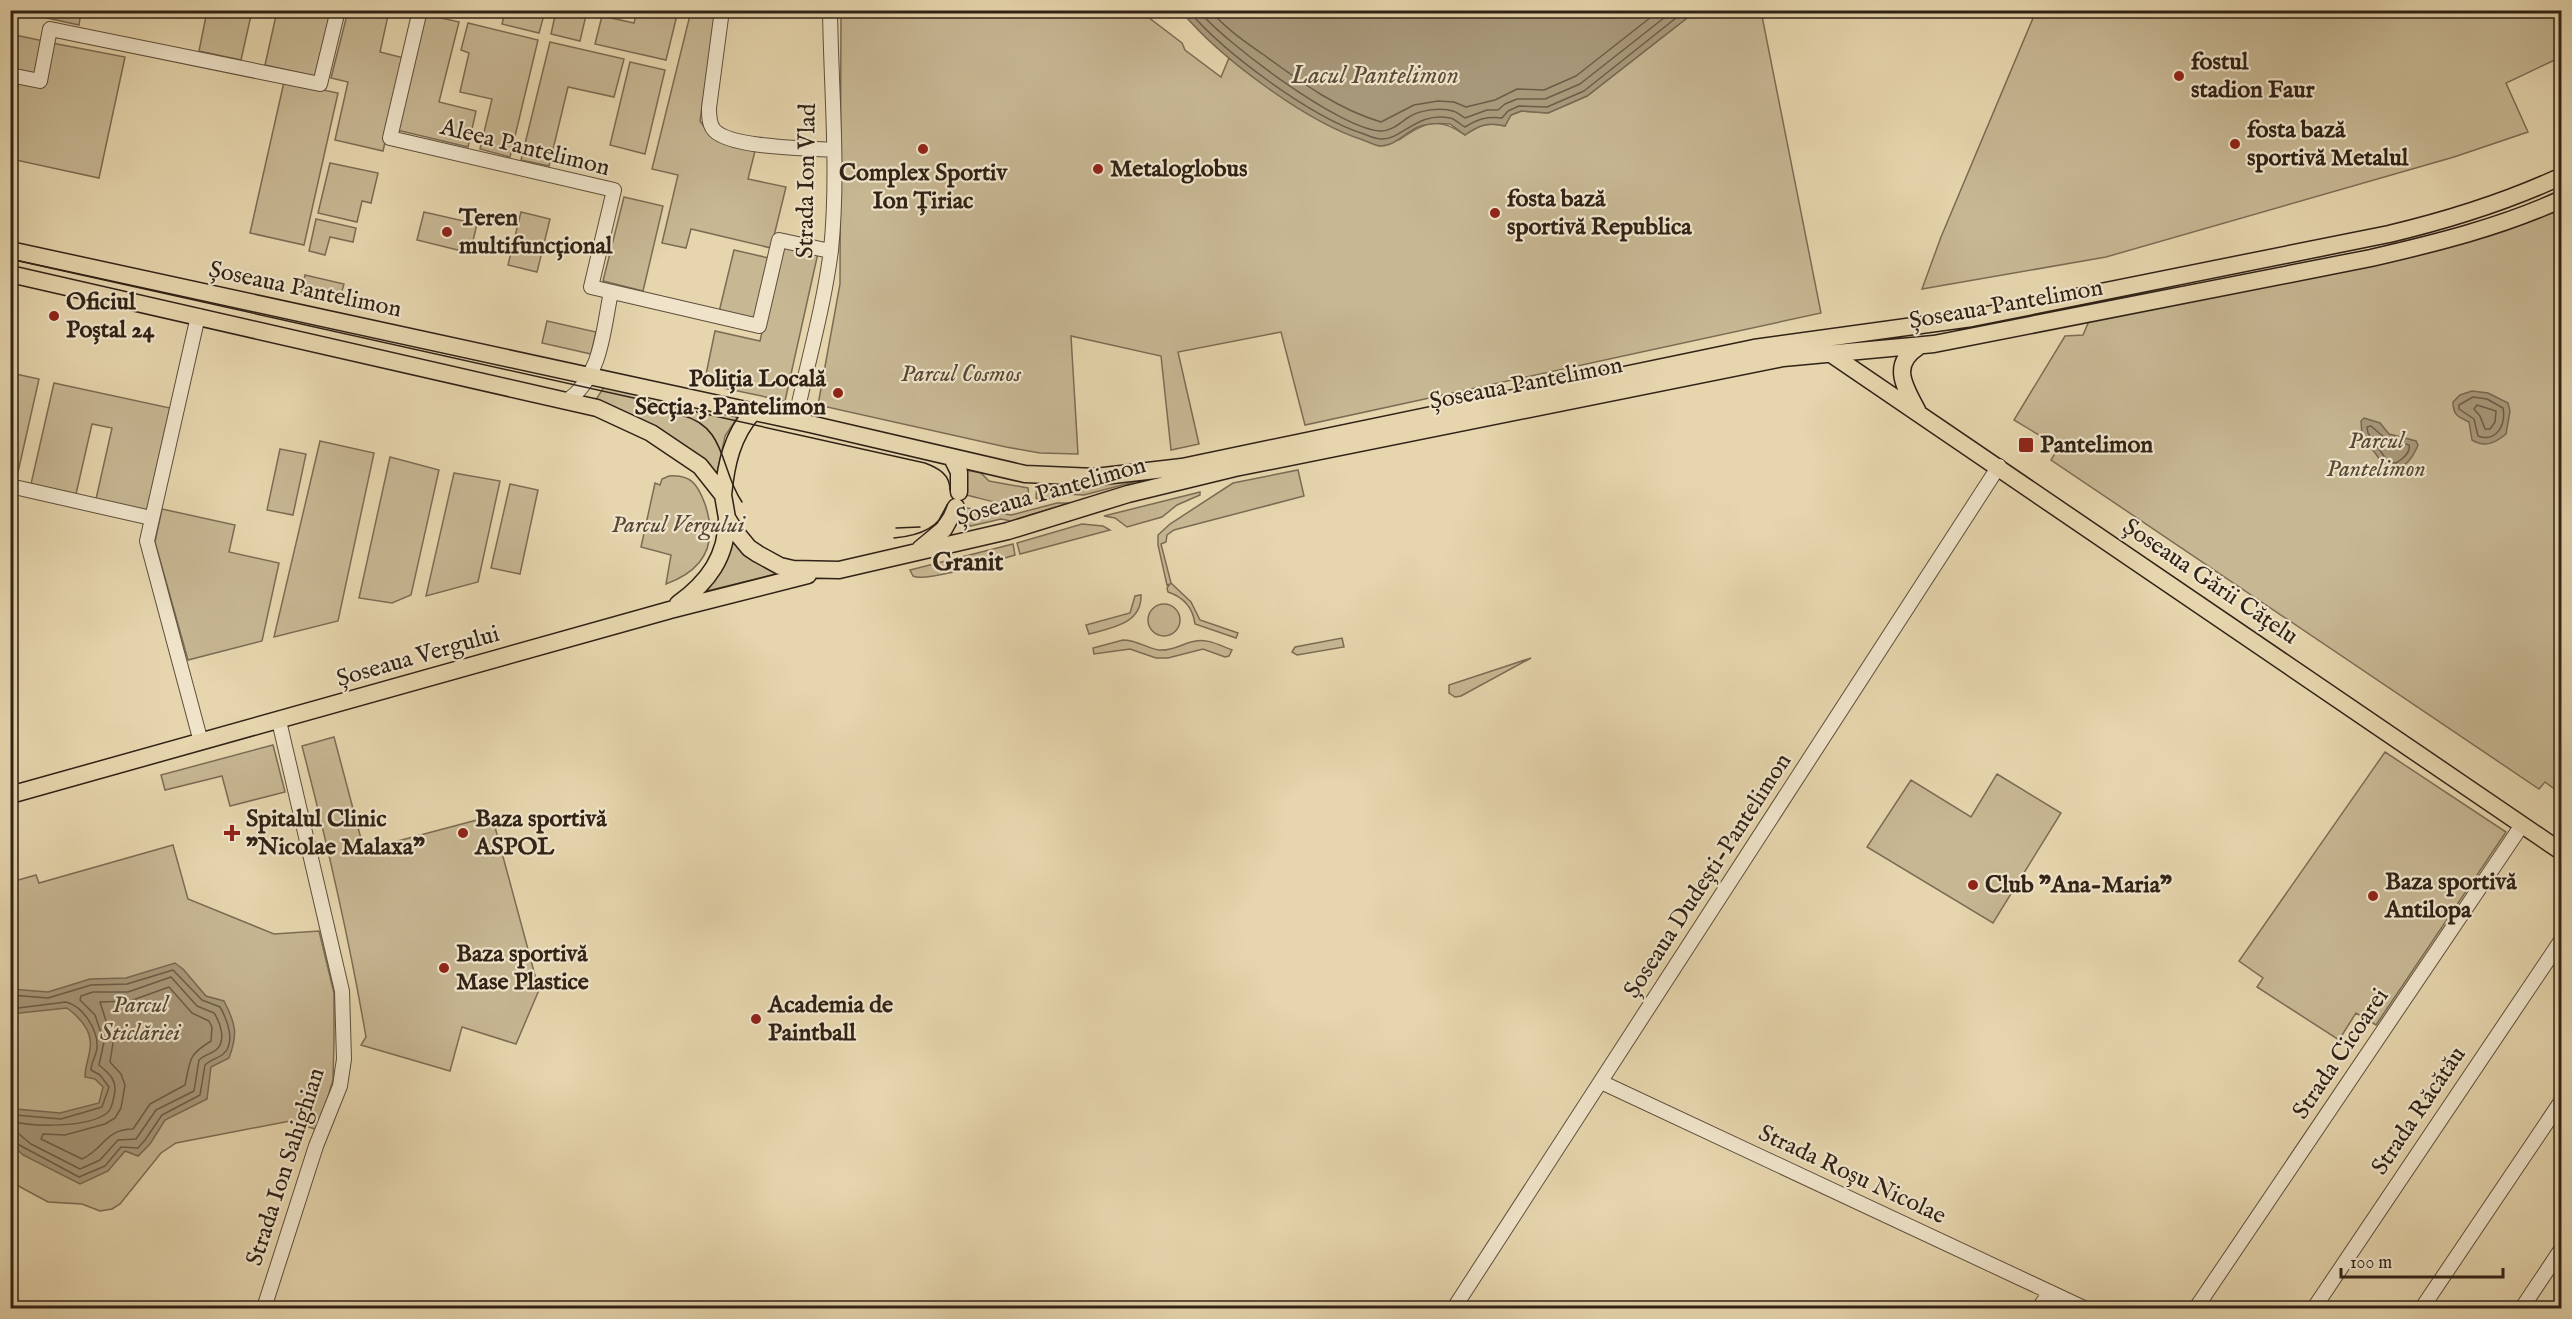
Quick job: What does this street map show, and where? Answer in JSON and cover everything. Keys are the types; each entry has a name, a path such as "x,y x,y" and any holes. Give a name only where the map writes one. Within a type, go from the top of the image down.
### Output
{"main road":[{"name":"Șoseaua Pantelimon","path":"10,250 795,421 1025,474 1073,477 1118,476 1163,470 1755,348 1972,318 2389,234 2436,223 2484,207 2562,176"},
{"name":"Șoseaua Pantelimon","path":"10,274 567,401 609,413 667,442 709,474 723,495 727,518 749,548 780,566 811,571 839,570 1008,531 1153,487 1235,468 1721,369 1783,358 1918,347 2024,328 2405,250 2492,226 2562,199"},
{"path":"1830,353 1844,335"},
{"name":"Șoseaua Gării Cățelu","path":"1803,340 1830,353 1999,466 2562,852"},
{"path":"1918,347 1905,356 1902,367 1905,384 1918,413"},
{"path":"723,495 729,453 741,426 753,412"},
{"path":"912,554 944,529 957,499 959,472 952,458"},
{"path":"669,610 700,586 717,564 726,541 727,518"},
{"name":"Șoseaua Vergului","path":"10,795 669,610 788,579 839,570"}],"street":[{"path":"10,75 40,81 50,29 320,84 338,10"},
{"name":"Aleea Pantelimon","path":"420,10 390,138 614,190 591,287 611,292"},
{"path":"722,10 709,108 710,121 715,132 738,141 833,150"},
{"name":"Strada Ion Vlad","path":"795,421 830,251 833,150 830,10"},
{"path":"567,401 578,392 596,365 611,292 759,326 779,240 830,251"},
{"path":"198,316 151,518 148,547 201,742"},
{"name":"Șoseaua Dudești-Pantelimon","path":"1454,1308 1999,466"},
{"path":"10,486 151,518"},
{"name":"Strada Ion Sahighian","path":"264,1308 316,1146 340,1086 344,1059 342,991 279,721"},
{"name":"Strada Cicoarei","path":"2196,1308 2523,825"},
{"name":"Strada Răcătău","path":"2314,1308 2562,939"},
{"name":"Strada Roșu Nicolae","path":"1601,1082 2084,1308"},
{"path":"2422,1308 2562,1100"},
{"path":"2522,1308 2562,1248"},
{"path":"2039,1308 2050,1292"}],"green space":[{"path":"11,10 81,10 81,11 79,25"},
{"path":"207,11 252,11 241,60 199,51"},
{"path":"277,11 333,11 318,77 265,65"},
{"path":"348,11 389,11 380,52 404,58 383,151 335,140 348,82 331,78"},
{"path":"505,11 545,11 539,33 502,24"},
{"path":"556,11 587,11 580,41 551,34"},
{"path":"637,11 678,11 666,60 595,44 602,16 634,23"},
{"path":"691,11 716,11 700,121 708,132 756,147 748,179 786,187 771,248 691,229 686,248 662,243 678,175 652,169"},
{"name":"Parcul Cosmos","path":"841,11 1140,11 1182,43 1185,50 1221,77 1229,58 1295,106 1399,140 1424,125 1439,123 1465,135 1484,125 1505,126 1511,115 1522,111 1548,113 1587,96 1696,11 1761,11 1821,313 1305,425 1281,332 1178,352 1199,444 1171,450 1161,356 1071,336 1078,454 1040,453 1006,447 818,405 840,284"},
{"name":"fosta bază sportivă Metalul","path":"2036,11 2561,11 2561,57 2506,83 2528,132 2454,157 2106,257 1922,289 1941,237"},
{"path":"424,14 459,22 439,102 476,111 468,147 397,130"},
{"path":"468,23 538,40 510,157 480,149 492,99 460,92 469,53 461,50"},
{"path":"10,34 44,41 37,76 11,71"},
{"path":"550,42 624,59 614,97 568,87 549,166 521,160"},
{"path":"52,43 125,57 99,178 11,159 11,117 19,82 43,86"},
{"path":"630,62 665,70 645,154 610,145"},
{"path":"284,82 338,93 304,245 250,233"},
{"path":"330,163 378,173 371,203 362,201 357,222 318,213"},
{"path":"624,197 663,206 643,291 603,281"},
{"name":"Parcul Pantelimon","path":"2561,206 2561,314 2556,339 2562,382 2561,794 2545,782 2539,789 2051,460 2059,447 2014,420 2065,336 2083,335 2089,321"},
{"name":"Teren multifuncțional","path":"424,212 477,224 470,253 417,240"},
{"path":"521,212 550,219 537,272 508,265"},
{"path":"316,219 356,228 353,242 330,237 325,255 309,251"},
{"path":"781,245 818,253 785,401 704,384 715,331 760,341"},
{"path":"734,250 769,258 754,320 719,312"},
{"path":"305,275 344,284 339,301 301,292"},
{"path":"547,321 596,332 591,354 542,343"},
{"path":"11,373 39,379 16,481 11,480"},
{"path":"54,383 170,408 147,511 96,499 112,428 92,424 76,494 31,484"},
{"path":"604,387 741,412 725,436 717,475 595,401"},
{"path":"320,441 374,453 338,621 274,637"},
{"path":"280,449 306,454 293,515 267,510"},
{"path":"390,457 439,470 411,595 392,603 359,598"},
{"path":"966,470 981,473 989,481 1028,488 1029,498 1016,504 1007,504 966,495"},
{"path":"1298,470 1304,496 1174,530 1167,535 1166,542 1161,544 1171,583 1191,602 1200,620 1238,633 1236,638 1195,624 1186,604 1168,592 1167,588 1170,584 1167,585 1158,535 1170,524 1233,483"},
{"path":"454,473 500,481 478,582 426,596"},
{"name":"Parcul Vergului","path":"669,476 688,479 700,491 709,518 710,531 709,543 699,563 679,578 666,584 671,555 641,547 655,483 660,485 662,479"},
{"path":"1137,479 1138,481 1084,495 1064,494 1041,501 1036,498 1037,483"},
{"path":"510,484 538,490 520,574 491,568"},
{"path":"1200,492 1200,495 1177,505 1162,517 1127,527 1115,518 1104,516"},
{"path":"1057,503 1069,503 1011,521 1001,519 971,526 956,521 961,507 1011,515"},
{"path":"162,509 235,525 229,552 279,563 262,641 188,660 155,542"},
{"path":"1082,524 1103,526 1110,530 1020,554 1017,543"},
{"path":"733,541 747,557 776,574 707,591 716,578"},
{"path":"1013,544 1015,555 962,570 920,577 913,576 910,570"},
{"path":"1141,595 1140,605 1131,619 1115,627 1089,634 1086,625 1130,613 1135,596"},
{"path":"1164,604 1175,609 1180,620 1175,631 1164,636 1153,631 1148,620 1153,609"},
{"path":"1342,638 1344,647 1297,655 1292,652 1295,647"},
{"path":"1123,640 1164,650 1201,640 1232,650 1229,656 1225,657 1203,649 1168,658 1156,658 1130,649 1094,654 1093,648"},
{"path":"1531,658 1461,696 1455,697 1449,693 1449,685"},
{"path":"334,737 364,850 492,816 539,990 516,1044 462,1027 450,1071 361,1045 366,1037 352,963 329,854 302,746"},
{"path":"273,745 285,792 230,806 222,776 165,790 161,775"},
{"name":"Baza sportivă Antilopa","path":"2385,752 2506,832 2376,1025 2356,1013 2339,1040 2257,987 2263,978 2239,961"},
{"name":"Club \"Ana-Maria\"","path":"1997,774 2061,813 1993,923 1867,847 1911,780 1971,817"},
{"name":"Parcul Sticlăriei","path":"173,845 188,899 274,934 319,931 334,993 334,1040 333,1080 318,1130 290,1121 176,1143 161,1153 120,1204 112,1209 100,1211 82,1204 48,1202 11,1182 11,882 36,875 39,883"}],"water":[{"name":"Lacul Pantelimon","path":"1181,11 1696,11 1587,96 1548,113 1521,111 1511,115 1505,126 1484,125 1465,135 1450,124 1425,125 1414,129 1391,144 1381,146 1340,131 1290,103 1217,48"},
{"path":"2472,391 2488,393 2508,403 2510,411 2506,434 2494,442 2481,444 2472,440 2469,422 2455,413 2453,402 2460,395"},
{"path":"2364,418 2380,423 2389,434 2416,441 2418,445 2416,450 2406,464 2392,469 2386,468 2362,435 2361,421"},
{"path":"175,963 206,996 224,1001 233,1023 235,1035 229,1058 211,1067 207,1099 165,1120 150,1144 138,1156 125,1151 108,1171 80,1184 23,1155 11,1144 11,1105 16,1109 60,1113 99,1103 103,1087 95,1079 85,1077 90,1042 87,1030 80,1020 67,1008 11,1014 11,989 48,992 90,979 126,978"}],"tram line":[{"path":"10,259 925,463 946,476 950,490"},
{"path":"681,415 696,421 715,439 742,502"},
{"path":"894,538 927,530 939,520 947,505"},
{"path":"896,528 920,527"}],"place":[{"name":"fostul stadion Faur","path":"2179,76"},
{"name":"fosta bază sportivă Metalul","path":"2235,144"},
{"name":"Complex Sportiv Ion Țiriac","path":"923,149"},
{"name":"Metaloglobus","path":"1098,169"},
{"name":"fosta bază sportivă Republica","path":"1495,213"},
{"name":"Teren multifuncțional","path":"447,232"},
{"name":"Oficiul Poștal 24","path":"54,316"},
{"name":"Poliția Locală Secția 3 Pantelimon","path":"838,393"},
{"name":"Pantelimon","path":"2026,445"},
{"name":"Spitalul Clinic \"Nicolae Malaxa\"","path":"232,833"},
{"name":"Baza sportivă ASPOL","path":"463,833"},
{"name":"Club \"Ana-Maria\"","path":"1973,885"},
{"name":"Baza sportivă Antilopa","path":"2373,896"},
{"name":"Baza sportivă Mase Plastice","path":"444,968"},
{"name":"Academia de Paintball","path":"756,1019"}],"district":[{"name":"Granit","path":"968,562"}]}
